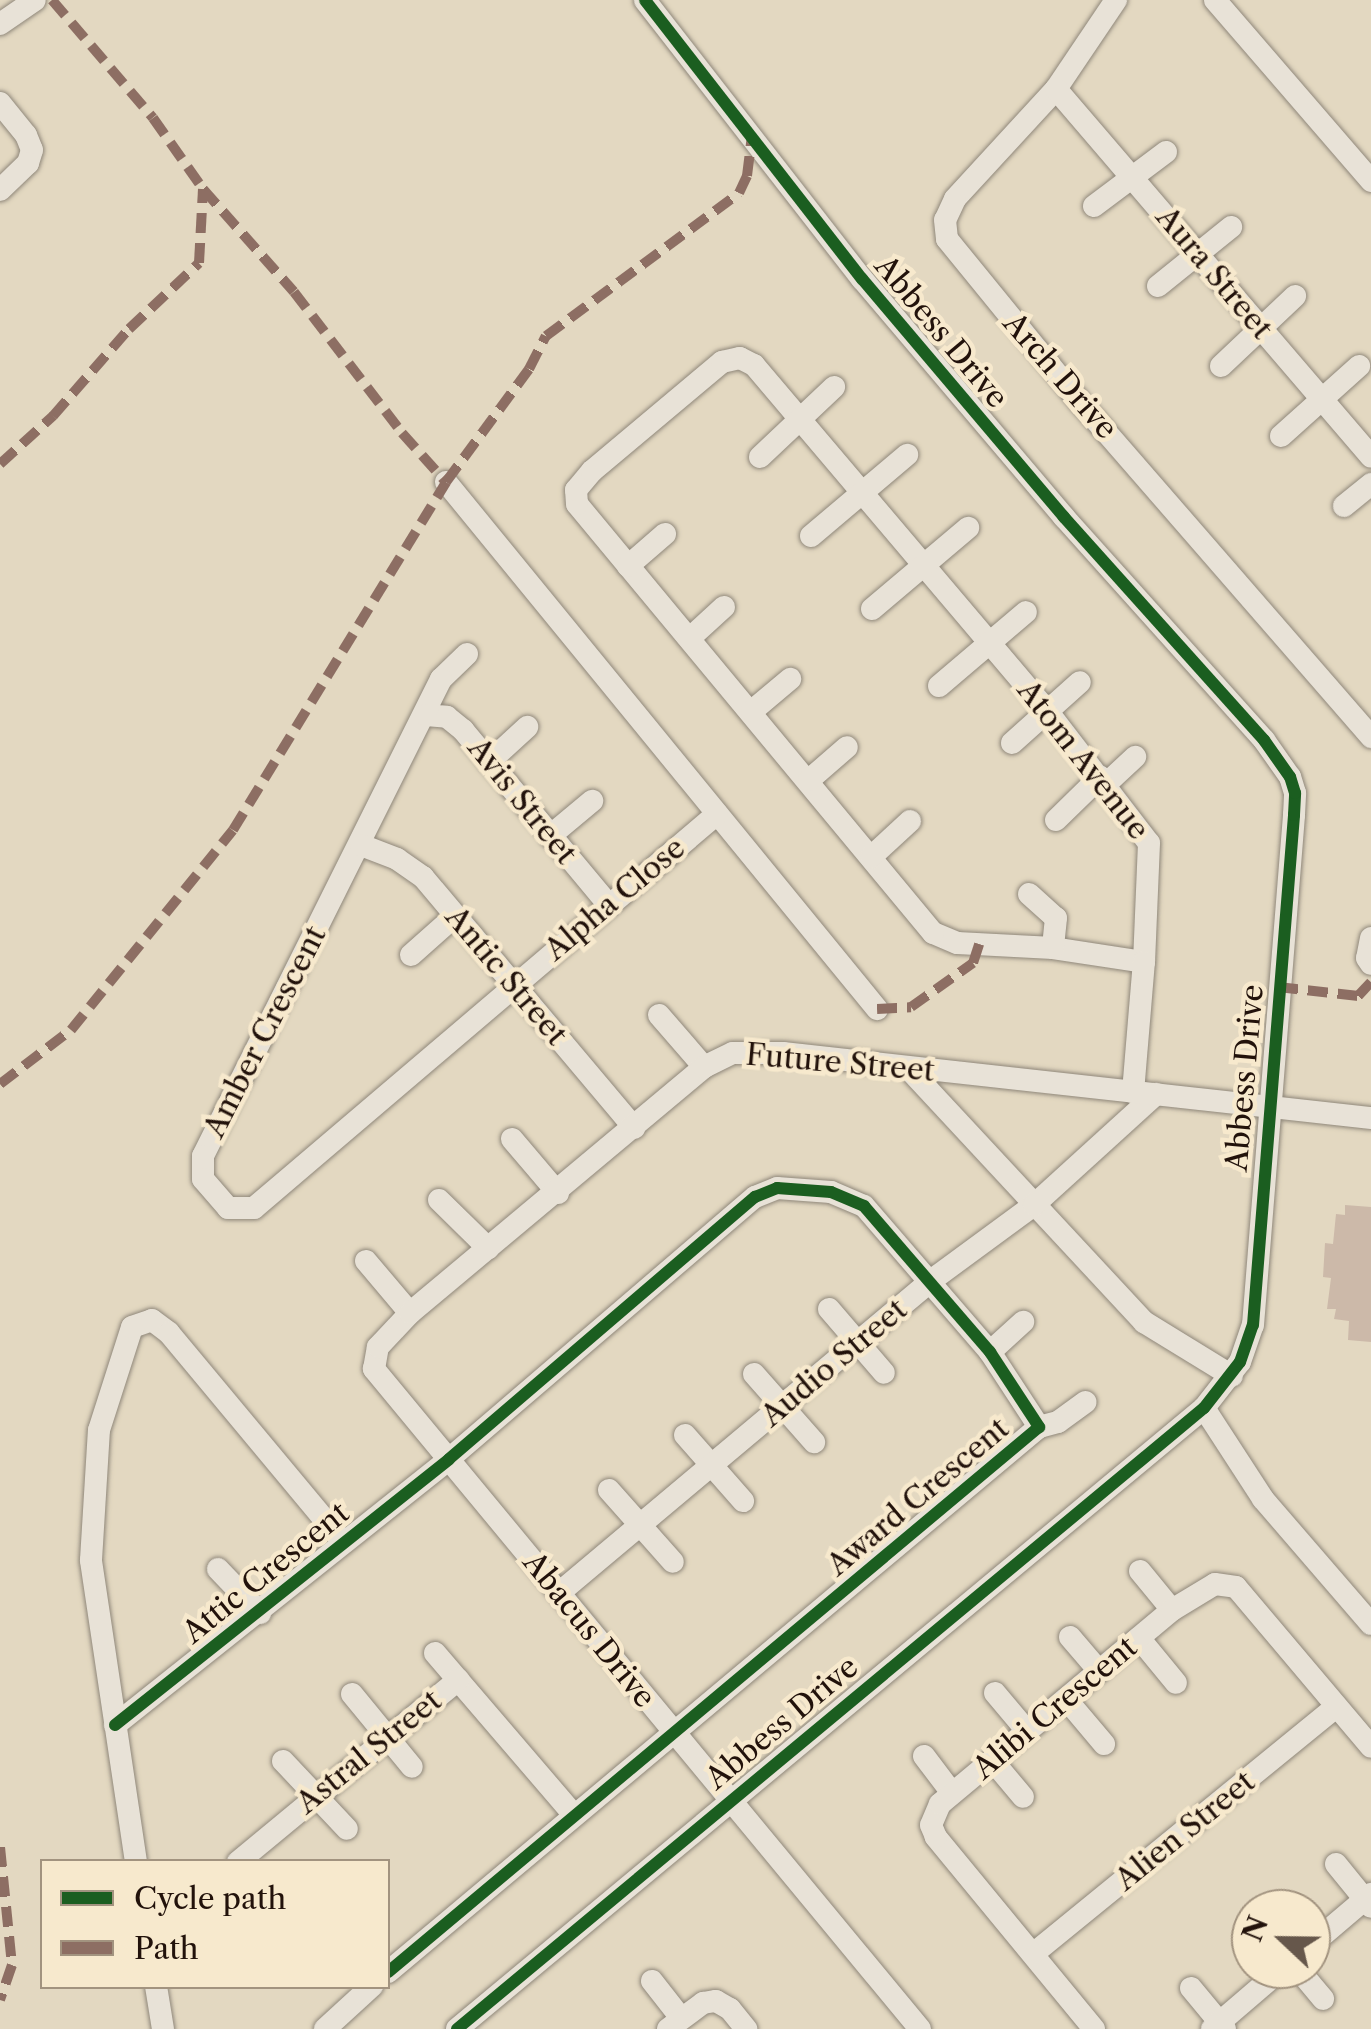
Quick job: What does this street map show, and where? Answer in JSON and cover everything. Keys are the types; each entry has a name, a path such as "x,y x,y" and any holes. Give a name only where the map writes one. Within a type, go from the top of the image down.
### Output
{"street":[{"path":"0,24 35,0"},
{"name":"Abbess Drive","path":"457,2029 727,1800 1204,1408 1232,1376 1247,1349 1252,1325 1295,793 1280,759 1064,518 862,279 645,0"},
{"name":"Arch Drive","path":"1116,0 1056,88 962,190 946,220 947,239 1068,388 1371,737"},
{"path":"1215,0 1371,181"},
{"name":"Aura Street","path":"1056,88 1371,457"},
{"path":"0,103 26,135 32,150 28,163 0,190"},
{"path":"1094,206 1166,152"},
{"path":"1158,286 1231,226"},
{"path":"1221,366 1295,296"},
{"name":"Atom Avenue","path":"740,358 754,365 800,421 1048,712 1152,850 1144,962 1053,948 943,938 921,921 809,780 577,504 576,490 722,362 740,358"},
{"path":"1281,436 1359,366"},
{"path":"760,457 834,387"},
{"path":"811,536 907,455"},
{"path":"446,482 877,1009"},
{"path":"1344,506 1371,484"},
{"path":"872,609 968,528"},
{"path":"628,566 665,534"},
{"path":"690,638 724,607"},
{"path":"940,686 1026,612"},
{"name":"Amber Crescent","path":"467,654 441,679 203,1156 204,1179 214,1196 232,1210 254,1208 514,984"},
{"path":"752,711 790,679"},
{"path":"1012,743 1080,682"},
{"name":"Avis Street","path":"426,714 453,720 608,904"},
{"path":"490,762 527,727"},
{"path":"809,780 846,747"},
{"path":"1056,820 1135,757"},
{"path":"550,836 592,801"},
{"name":"Alpha Close","path":"514,984 717,814"},
{"path":"871,857 910,820"},
{"name":"Antic Street","path":"360,845 412,867 634,1128"},
{"path":"1029,894 1056,918 1053,948"},
{"path":"411,955 455,916"},
{"path":"1371,938 1367,958 1371,964"},
{"path":"1144,962 1144,1093"},
{"path":"660,1014 704,1067"},
{"name":"Future Street","path":"374,1370 378,1348 410,1313 719,1057 748,1050 1267,1110 1371,1118"},
{"path":"908,1068 1144,1322 1232,1376"},
{"name":"Audio Street","path":"559,1593 928,1282 1034,1205 1144,1093"},
{"path":"512,1139 558,1192"},
{"name":"Award Crescent","path":"449,1458 766,1192 831,1192 856,1200 990,1352 1039,1427 676,1735"},
{"path":"439,1200 488,1248"},
{"path":"366,1261 410,1313"},
{"path":"829,1309 884,1373"},
{"path":"136,1859 91,1560 92,1491 104,1406 121,1353 138,1322 152,1320 169,1333 342,1541"},
{"path":"990,1352 1023,1322"},
{"name":"Abacus Drive","path":"374,1370 920,2029"},
{"path":"754,1374 814,1442"},
{"path":"1039,1427 1058,1422 1086,1402"},
{"path":"1204,1408 1263,1499 1371,1624"},
{"path":"685,1435 743,1501"},
{"name":"Attic Crescent","path":"115,1726 449,1458"},
{"path":"610,1490 673,1562"},
{"path":"218,1569 260,1613"},
{"path":"1140,1572 1172,1610"},
{"name":"Alibi Crescent","path":"1094,2029 932,1831 936,1810 952,1793 1172,1610 1204,1586 1225,1583 1236,1587 1371,1746"},
{"path":"1070,1637 1100,1671"},
{"path":"1138,1638 1176,1682"},
{"path":"435,1653 458,1680"},
{"name":"Astral Street","path":"246,1859 314,1794 458,1680 573,1814"},
{"path":"352,1694 412,1767"},
{"path":"994,1694 1027,1731"},
{"path":"1066,1699 1104,1744"},
{"name":"Alien Street","path":"1033,1954 1336,1707"},
{"path":"390,1970 573,1814 676,1735"},
{"path":"924,1756 952,1793"},
{"path":"283,1760 347,1829"},
{"path":"992,1760 1022,1797"},
{"path":"1331,1929 1369,1900 1336,1864"},
{"path":"652,1981 675,2023 709,2002 730,2010 746,2029"},
{"path":"1191,1988 1219,2027 1260,1989"},
{"path":"156,1989 163,2029"},
{"path":"325,2029 369,1989"},
{"path":"1315,1989 1323,1999"}],"building":[{"path":"1345,1205 1371,1207 1371,1342 1348,1340 1349,1321 1334,1319 1336,1309 1327,1309 1331,1278 1323,1277 1325,1243 1333,1244 1336,1214 1345,1215"}],"marked path":[{"path":"52,0 153,118 203,189 294,292 402,433 446,482"},
{"path":"0,1084 71,1030 233,830 446,482 529,369 546,336 739,193 747,176 752,138"},
{"path":"0,464 53,416 129,329 199,263 203,189"},
{"path":"877,1009 911,1007 973,963 979,944"},
{"path":"1278,987 1358,996 1371,982"},
{"path":"0,1847 12,1965 0,2000"}],"cycle path":[{"path":"457,2029 1204,1408 1240,1362 1253,1325 1294,815 1295,793 1290,777 1264,740 1064,517 862,279 645,0"},
{"path":"115,1725 449,1459 755,1197 777,1188 831,1192 864,1206 990,1352 1039,1427 390,1970"}]}
